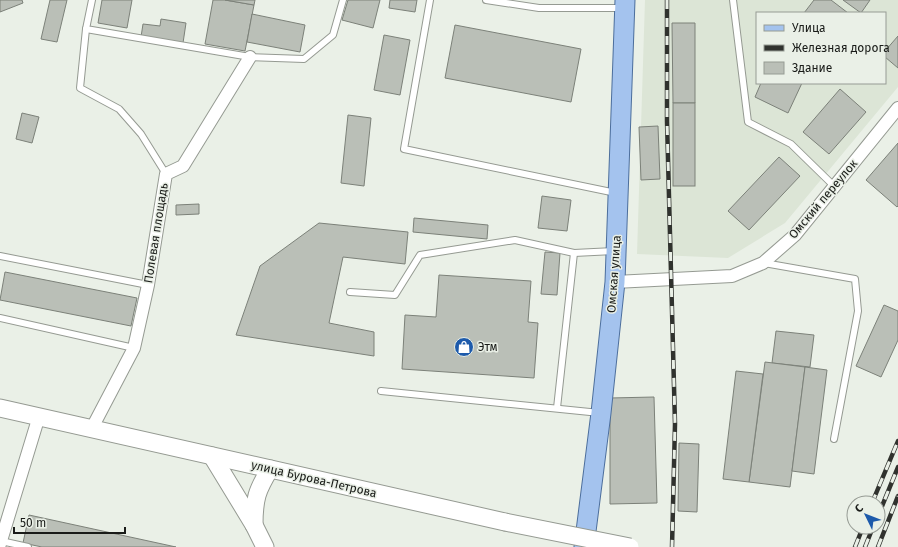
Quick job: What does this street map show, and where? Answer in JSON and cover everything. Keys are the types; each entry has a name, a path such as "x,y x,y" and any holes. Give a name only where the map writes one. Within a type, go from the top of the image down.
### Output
{"main road":[{"name":"Омская улица","path":"584,547 601,413 615,282 625,4"},
{"name":"улица Бурова-Петрова","path":"0,408 505,522 630,547"},
{"path":"212,456 265,547"},
{"path":"254,526 254,505 260,485 270,468"}],"street":[{"name":"Полевая площадь","path":"92,428 134,348 148,285 166,174 183,166 250,57"},
{"name":"Омский переулок","path":"615,282 732,276 763,263 795,235 898,108"},
{"path":"1,542 39,416"}],"lane":[{"path":"92,0 86,29 80,88 119,108 141,134 166,174"},
{"path":"86,29 250,57 304,59 333,35 343,0"},
{"path":"430,0 404,149 618,193"},
{"path":"486,0 539,8 625,4"},
{"path":"733,0 748,122 791,144 834,186"},
{"path":"350,292 395,295 420,255 515,240 574,253 616,251"},
{"path":"557,408 574,253"},
{"path":"0,256 148,285"},
{"path":"763,263 855,279 858,311 834,439"},
{"path":"0,318 134,348"},
{"path":"381,391 601,413"},
{"path":"1,542 26,547"}],"shaded area":[{"path":"645,0 898,0 898,87 785,223 728,258 637,254"}],"building":[{"path":"0,0 22,0 23,3 0,12"},
{"path":"50,0 67,0 57,42 41,39"},
{"path":"102,0 132,0 127,28 98,23"},
{"path":"213,0 225,0 254,5 245,51 205,44"},
{"path":"225,0 255,0 254,5"},
{"path":"348,0 380,0 373,28 342,20"},
{"path":"390,0 417,0 415,12 389,8"},
{"path":"814,0 831,0 847,12 805,12"},
{"path":"843,0 870,0 862,12"},
{"path":"252,14 305,25 300,52 247,42"},
{"path":"161,19 186,23 183,43 141,37 143,24 160,26"},
{"path":"672,23 695,23 695,103 673,103"},
{"path":"455,25 581,49 571,102 445,78"},
{"path":"384,35 410,40 400,95 374,90"},
{"path":"898,36 898,68 886,58 886,50"},
{"path":"761,84 802,84 788,113 755,97"},
{"path":"840,89 866,112 829,154 803,132"},
{"path":"673,103 695,103 695,186 673,186"},
{"path":"22,113 39,117 32,143 16,139"},
{"path":"348,115 371,118 364,186 341,183"},
{"path":"658,126 660,179 641,180 639,127"},
{"path":"898,143 898,206 897,207 866,180"},
{"path":"779,157 800,176 749,230 728,211"},
{"path":"542,196 571,200 567,231 538,228"},
{"path":"199,204 199,214 176,215 176,205"},
{"path":"414,218 488,225 487,239 413,232"},
{"path":"319,223 408,232 405,264 343,257 329,323 374,332 374,356 236,335 260,266"},
{"path":"545,252 560,253 557,295 541,294"},
{"path":"5,272 137,298 131,326 0,300"},
{"path":"439,275 531,281 528,322 538,323 534,378 402,369 405,315 436,317"},
{"path":"884,305 898,311 898,340 881,377 856,366"},
{"path":"776,331 814,335 810,367 772,363"},
{"path":"765,362 805,367 790,487 749,482"},
{"path":"805,367 827,370 814,474 792,471"},
{"path":"736,371 763,374 749,482 723,479"},
{"path":"654,397 657,503 610,504 610,398"},
{"path":"679,443 699,444 697,512 678,511"},
{"path":"29,515 176,547 42,547 23,543"}],"railway":[{"path":"667,0 667,121 675,424 672,547"},
{"path":"875,495 898,441"},
{"path":"886,496 898,467"},
{"path":"878,547 898,496"},
{"path":"855,547 860,535"},
{"path":"865,547 870,535"}],"place":[{"name":"Этм","path":"464,347"}]}
